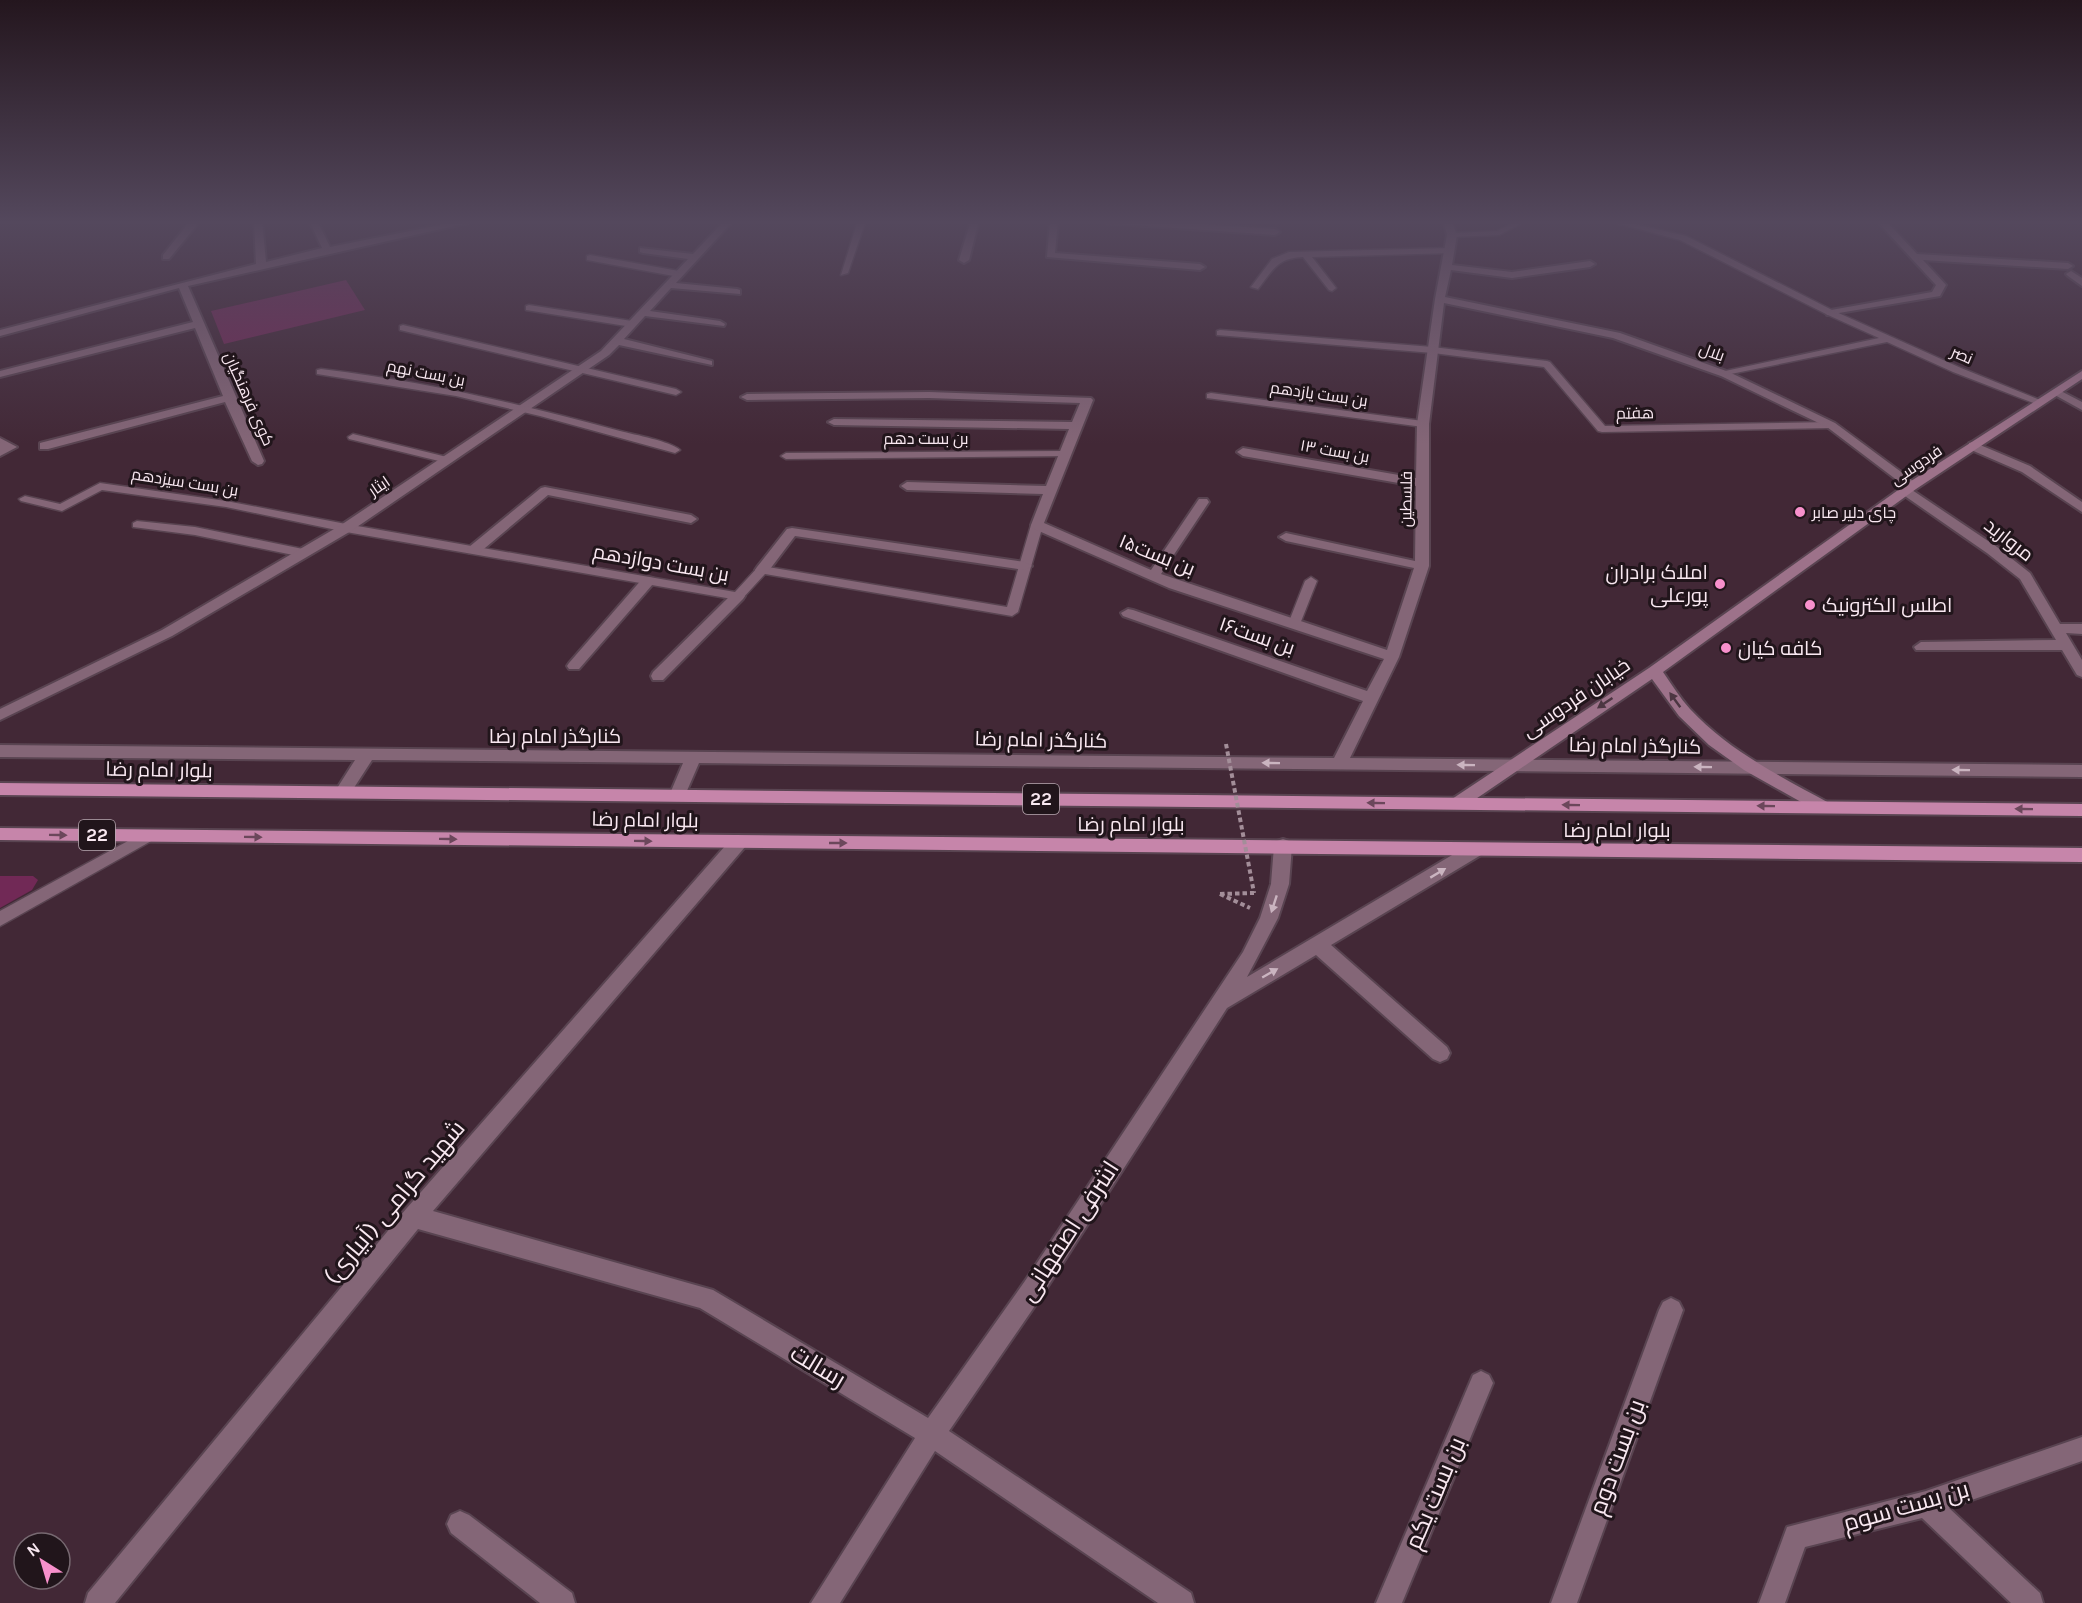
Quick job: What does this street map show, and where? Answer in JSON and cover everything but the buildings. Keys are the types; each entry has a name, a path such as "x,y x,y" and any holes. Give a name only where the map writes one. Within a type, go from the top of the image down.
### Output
{"highway":[{"name":"بلوار امام رضا","path":"0,789 2082,810"},
{"name":"بلوار امام رضا","path":"0,834 2082,855"}],"main road":[{"name":"فردوسی","path":"1654,671 1909,489 2082,374"},
{"name":"خیابان فردوسی","path":"1458,803 1654,671 1683,712 1714,740 1750,768 1823,807"}],"street":[{"path":"0,333 142,295"},
{"name":"کوی فرهنگیان","path":"187,295 258,461"},
{"name":"ایثار","path":"0,715 166,633 346,528 605,353 660,295"},
{"name":"فلسطین","path":"1339,764 1392,657 1422,566 1423,424 1441,295"},
{"path":"1832,313 1932,295"},
{"name":"بلال","path":"1440,299 1616,335 1725,374 1831,425 1909,489"},
{"path":"643,313 720,324"},
{"path":"2,374 199,324"},
{"path":"617,340 708,363"},
{"path":"2057,392 2082,407"},
{"path":"747,397 929,396 1087,400 1037,525"},
{"path":"44,446 229,398"},
{"path":"834,422 1077,426"},
{"path":"0,442 11,447 0,452"},
{"path":"1973,446 2026,469 2082,508"},
{"name":"بن بست ۱۳","path":"1243,452 1422,483"},
{"path":"907,486 1051,490"},
{"name":"مروارید","path":"1909,489 2025,576 2082,672"},
{"path":"474,550 545,491 690,519"},
{"path":"1153,576 1203,502"},
{"name":"بن بست۱۵","path":"1037,525 1153,576 1392,657"},
{"path":"762,570 792,532 1025,566"},
{"path":"1286,537 1422,566"},
{"path":"574,666 648,581"},
{"path":"658,676 738,597"},
{"name":"بن بست۱۶","path":"1128,613 1371,698"},
{"path":"2057,628 2082,629"},
{"path":"1921,647 2066,645"},
{"name":"کنارگذر امام رضا","path":"0,751 2082,771"},
{"path":"342,793 367,755"},
{"path":"677,796 693,758"},
{"name":"شهید گرامی (آبیاری)","path":"98,1603 414,1217 739,842"},
{"name":"اشرفی اصفهانی","path":"824,1603 932,1434 1033,1289 1250,957 1269,918 1280,884 1283,846"},
{"path":"1220,1003 1474,850"},
{"path":"1318,945 1440,1053"},
{"name":"رسالت","path":"414,1217 705,1298 932,1434 1181,1603"},
{"name":"بن بست دوم","path":"1564,1603 1671,1310"},
{"name":"بن بست یکم","path":"1389,1603 1481,1383"},
{"name":"بن بست سوم","path":"1772,1603 1796,1536 1926,1504 2082,1449"},
{"path":"1926,1504 2030,1603"},
{"path":"460,1524 562,1603"}],"lane":[{"name":"نصر","path":"1796,295 1958,370 2040,402"},
{"path":"529,308 632,324"},
{"path":"403,328 676,392"},
{"path":"1220,333 1433,350"},
{"path":"1725,374 1888,339"},
{"name":"هفتم","path":"1433,350 1546,364 1602,429 1831,425"},
{"name":"بن بست نهم","path":"321,372 374,378 525,407"},
{"name":"بن بست یازدهم","path":"1211,396 1423,424"},
{"path":"525,407 675,450"},
{"path":"353,437 447,460"},
{"name":"بن بست دهم","path":"786,456 1065,454"},
{"name":"بن بست سیزدهم","path":"26,499 62,508 100,486 226,504 346,528"},
{"path":"137,525 195,531 303,553"},
{"path":"762,570 1011,612 1037,525"},
{"name":"بن بست دوازدهم","path":"346,528 738,597 762,570"},
{"path":"1294,624 1311,581"},
{"path":"0,920 148,836"}],"path":[{"path":"1226,744 1254,893 1220,894 1269,918"}],"shaded area":[{"path":"282,295 355,295 365,310 224,344 211,311"},
{"path":"0,876 33,876 38,880 32,890 0,908"}],"place":[{"name":"چای دلیر صابر","path":"1800,512"},
{"name":"املاک برادران پورعلی","path":"1720,584"},
{"name":"اطلس الکترونیک","path":"1810,605"},
{"name":"کافه کیان","path":"1726,648"}]}
